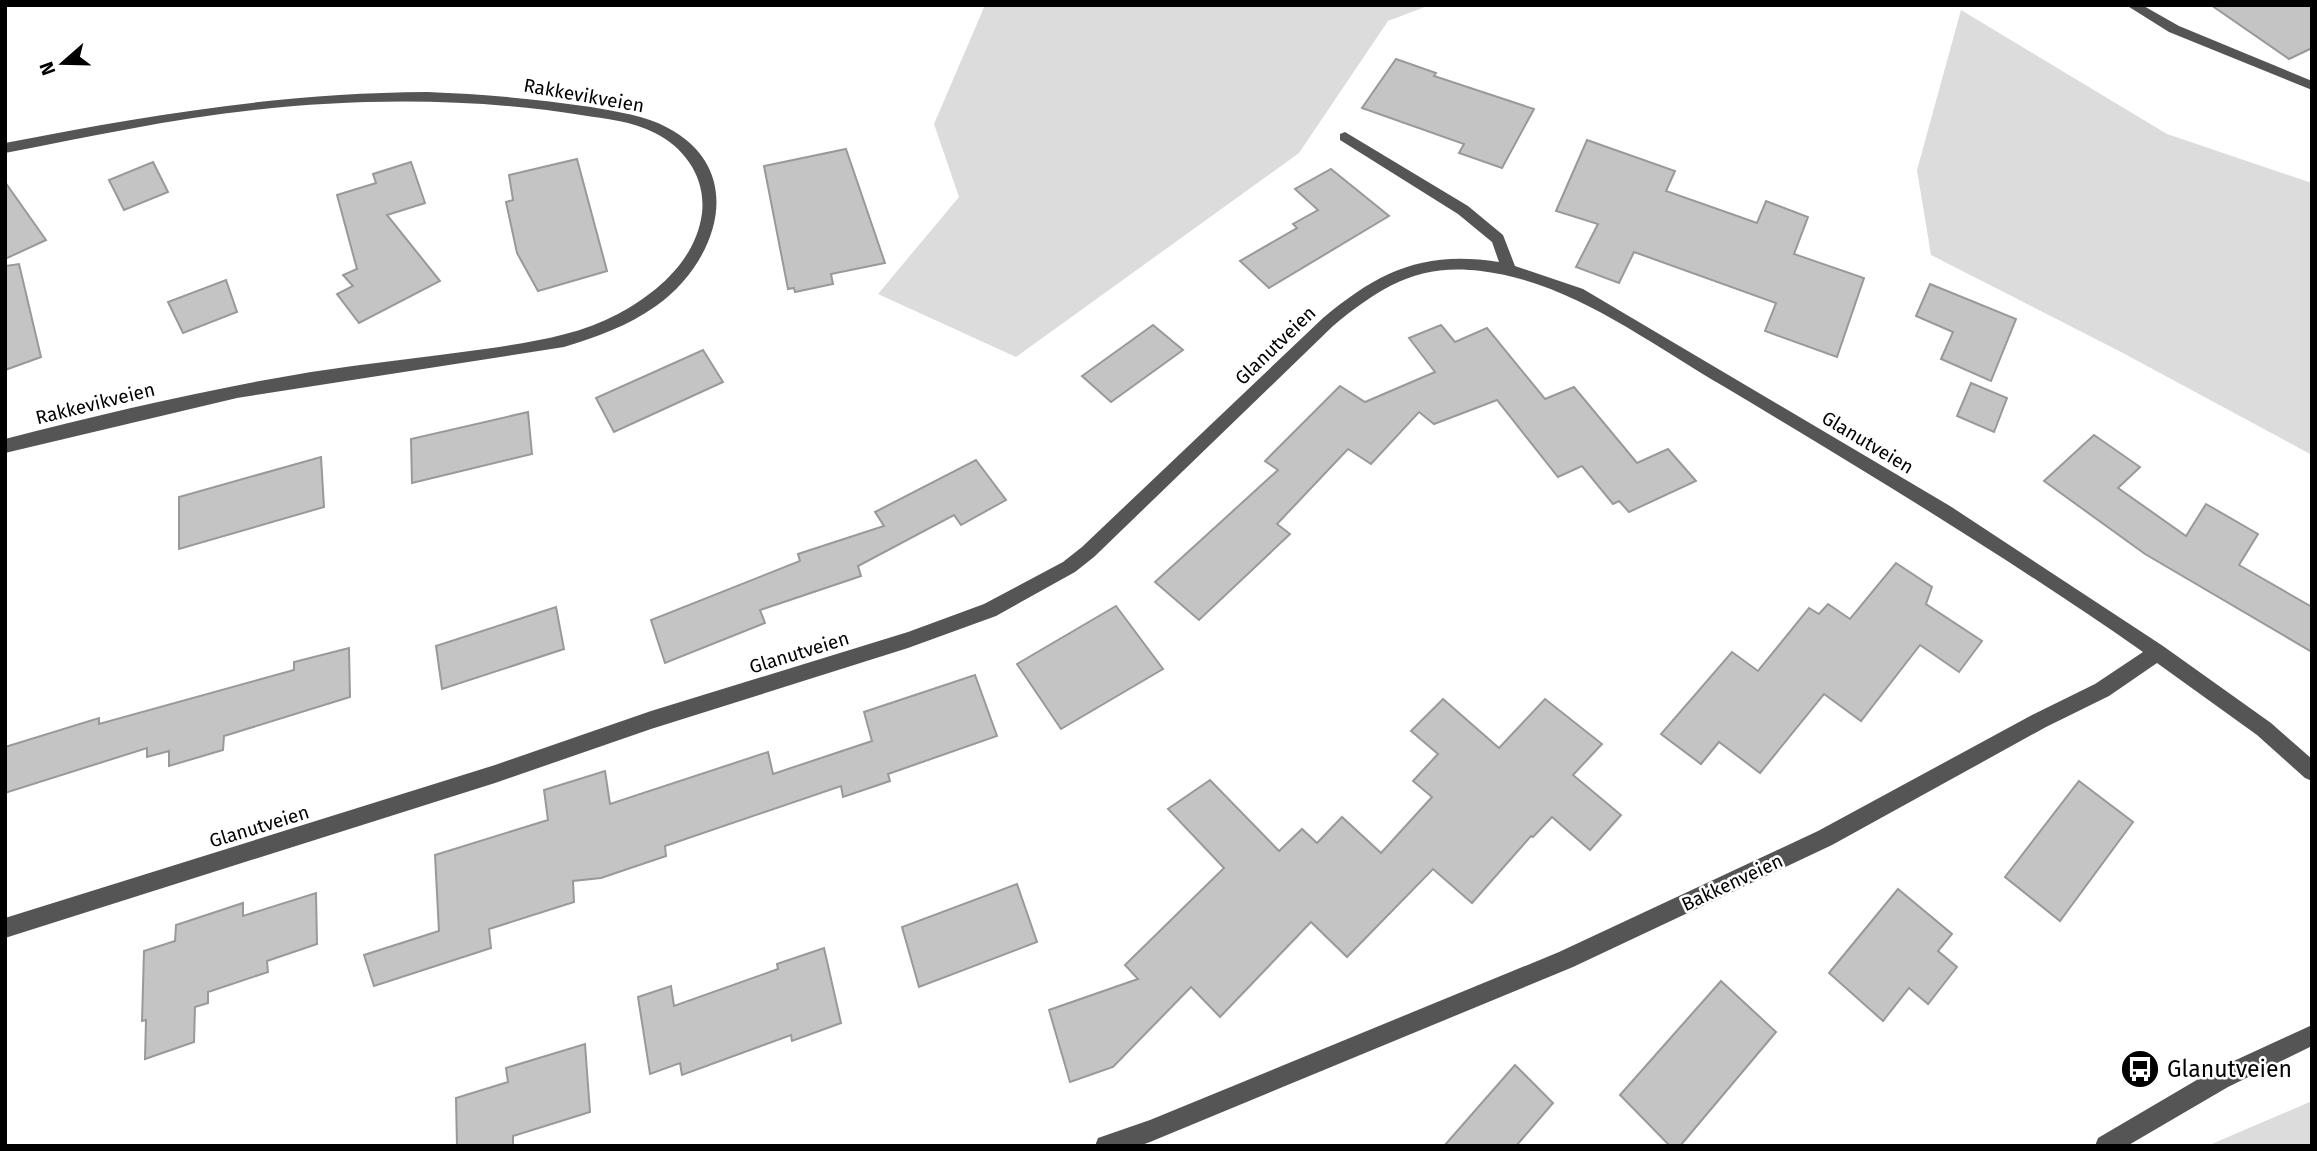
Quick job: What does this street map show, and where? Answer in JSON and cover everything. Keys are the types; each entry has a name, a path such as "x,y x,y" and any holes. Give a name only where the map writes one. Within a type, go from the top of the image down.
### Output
{"street":[{"path":"2132,5 2174,29 2312,86"},
{"name":"Rakkevikveien","path":"5,148 148,121 257,106 342,99 477,99 571,108 626,118 654,127 683,144 699,162 710,200 702,239 678,278 637,312 558,344 313,379 144,409 5,446"},
{"path":"1345,137 1463,210 1498,239 1509,269"},
{"name":"Glanutveien","path":"5,928 495,774 651,720 908,640 990,610 1069,567 1088,552 1328,322 1364,293 1401,274 1436,265 1482,263 1544,279 1578,293 1987,537 2076,594 2157,652"},
{"path":"2157,652 2263,729 2312,772"},
{"name":"Bakkenveien","path":"1106,1146 1163,1126 1590,949 1825,838 2039,721 2102,690 2129,674 2157,652"},
{"path":"2106,1146 2220,1079 2312,1035"}],"shaded area":[{"path":"985,5 1430,5 1388,21 1299,153 1016,357 878,294 959,197 934,124"},
{"path":"1961,10 2167,134 2312,183 2312,455 2121,352 1931,255 1917,170"},
{"path":"2312,1101 2312,1146 2207,1146"}],"building":[{"path":"2211,5 2312,5 2312,48 2289,59"},
{"path":"1396,59 1436,73 1434,76 1534,109 1502,168 1459,153 1464,144 1362,108"},
{"path":"1587,140 1675,171 1666,191 1757,223 1766,201 1808,217 1794,254 1864,278 1837,357 1765,331 1776,303 1634,252 1619,283 1576,267 1598,224 1556,211"},
{"path":"846,149 885,263 831,274 833,284 795,292 794,288 788,289 764,166"},
{"path":"577,159 607,271 538,291 517,253 506,202 513,200 509,175"},
{"path":"153,162 168,192 124,210 109,180"},
{"path":"411,162 425,203 387,215 440,281 359,323 337,294 353,286 343,275 357,269 337,195 376,183 373,174"},
{"path":"1331,169 1389,216 1269,288 1240,261 1297,228 1293,224 1318,210 1295,189"},
{"path":"5,182 46,240 5,259"},
{"path":"19,264 41,357 5,370 5,266"},
{"path":"226,280 237,312 183,333 168,302"},
{"path":"1930,284 2016,319 1991,381 1941,359 1953,332 1916,316"},
{"path":"1153,325 1183,350 1111,402 1082,376"},
{"path":"1441,325 1455,342 1487,328 1545,399 1574,387 1637,463 1668,449 1696,481 1629,512 1619,501 1613,504 1582,466 1558,477 1497,400 1434,424 1419,412 1371,464 1348,449 1277,524 1290,534 1199,620 1155,582 1278,470 1265,461 1340,386 1365,402 1435,372 1409,338"},
{"path":"703,350 723,382 614,432 596,398"},
{"path":"1971,383 2007,398 1994,432 1957,416"},
{"path":"528,412 532,454 412,483 411,439"},
{"path":"2094,435 2140,467 2118,488 2186,536 2206,504 2258,534 2239,565 2312,607 2312,652 2145,554 2044,481"},
{"path":"321,457 324,507 179,549 179,497"},
{"path":"976,460 1006,500 961,525 954,515 858,566 861,576 760,610 765,623 665,663 651,620 800,561 798,554 884,526 875,512"},
{"path":"1896,563 1932,587 1926,604 1982,641 1959,672 1920,645 1861,721 1824,694 1760,773 1719,742 1701,764 1661,734 1732,652 1758,671 1809,608 1819,614 1828,604 1850,619"},
{"path":"1116,606 1163,669 1061,729 1017,664"},
{"path":"556,607 564,649 442,689 436,646"},
{"path":"349,648 350,697 224,736 223,750 169,766 169,751 147,757 147,748 5,793 5,747 99,718 99,724 294,670 294,662"},
{"path":"975,675 997,736 888,774 890,781 843,797 841,786 665,846 666,856 601,878 573,881 574,902 489,929 491,948 374,986 364,955 439,931 435,855 548,820 544,790 605,771 610,804 768,752 773,774 872,741 864,712"},
{"path":"1443,699 1499,748 1545,699 1602,744 1573,775 1621,815 1590,850 1552,817 1531,836 1472,903 1433,869 1347,957 1311,922 1220,1017 1191,987 1113,1067 1070,1082 1049,1010 1138,979 1125,965 1224,868 1168,809 1210,780 1279,851 1302,829 1317,843 1342,817 1381,853 1432,797 1413,781 1438,754 1411,731"},
{"path":"2079,781 2133,822 2060,921 2005,877"},
{"path":"1017,884 1037,942 919,987 902,927"},
{"path":"1898,889 1952,934 1938,951 1957,967 1928,1004 1909,988 1883,1021 1829,973"},
{"path":"316,893 317,944 267,961 268,972 208,992 208,1003 195,1007 194,1042 145,1059 146,1020 142,1021 144,951 175,941 176,925 243,903 243,916"},
{"path":"824,948 841,1023 792,1041 791,1035 682,1075 680,1063 650,1074 638,997 671,986 674,1006 778,969 777,964"},
{"path":"1721,981 1776,1032 1680,1146 1670,1146 1620,1095"},
{"path":"585,1044 590,1112 513,1136 513,1146 457,1146 456,1098 508,1082 506,1068"},
{"path":"1515,1065 1553,1103 1516,1146 1444,1146"}],"place":[{"name":"Glanutveien","path":"2140,1069"}]}
